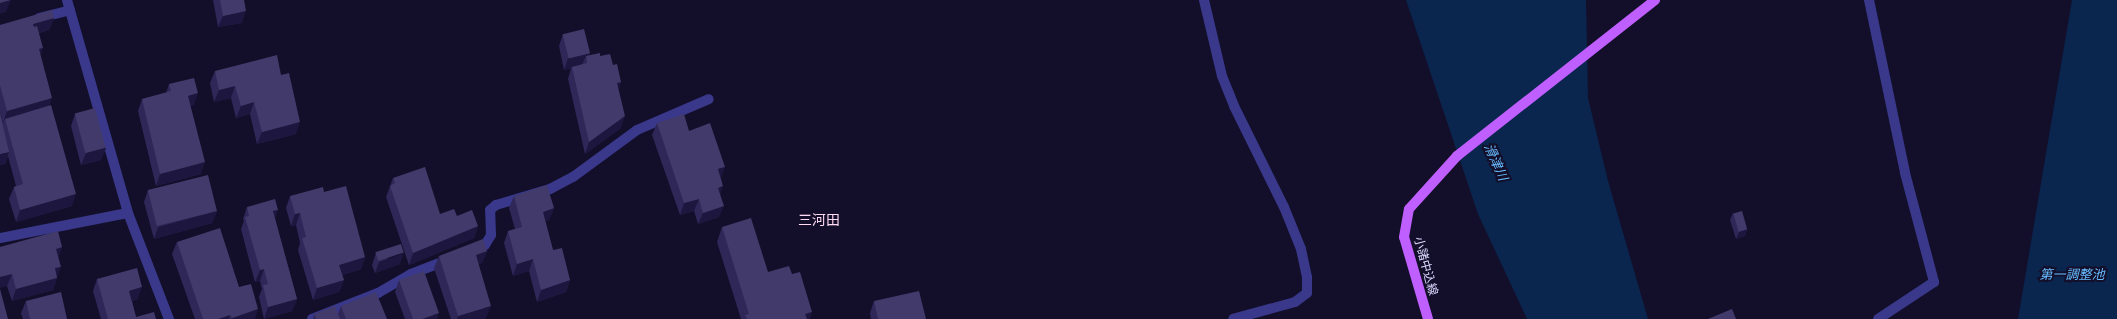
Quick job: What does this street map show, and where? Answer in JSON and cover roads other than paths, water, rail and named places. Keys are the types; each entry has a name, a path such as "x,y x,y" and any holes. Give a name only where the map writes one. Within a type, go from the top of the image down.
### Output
{"main road":[{"name":"小諸中込線","path":"1428,319 1404,237 1409,209 1417,198 1457,156 1655,0"}],"street":[{"path":"68,0 128,213 169,319"},
{"path":"1204,0 1222,76 1234,106 1284,207 1301,249 1307,276 1307,293 1295,302 1233,319"},
{"path":"1869,0 1905,173 1934,282 1878,319"},
{"path":"28,21 70,10"},
{"path":"312,319 378,293 411,274 485,245 490,235 490,210 496,205 550,189 573,177 638,130 709,99"},
{"path":"0,238 128,213"}],"water":[{"name":"滑津川","path":"1406,0 1586,0 1588,98 1608,181 1648,319 1527,319 1478,214"},
{"name":"第一調整池","path":"2072,0 2117,0 2117,319 2018,319"}],"district":[{"name":"三河田","path":"819,220"}]}
